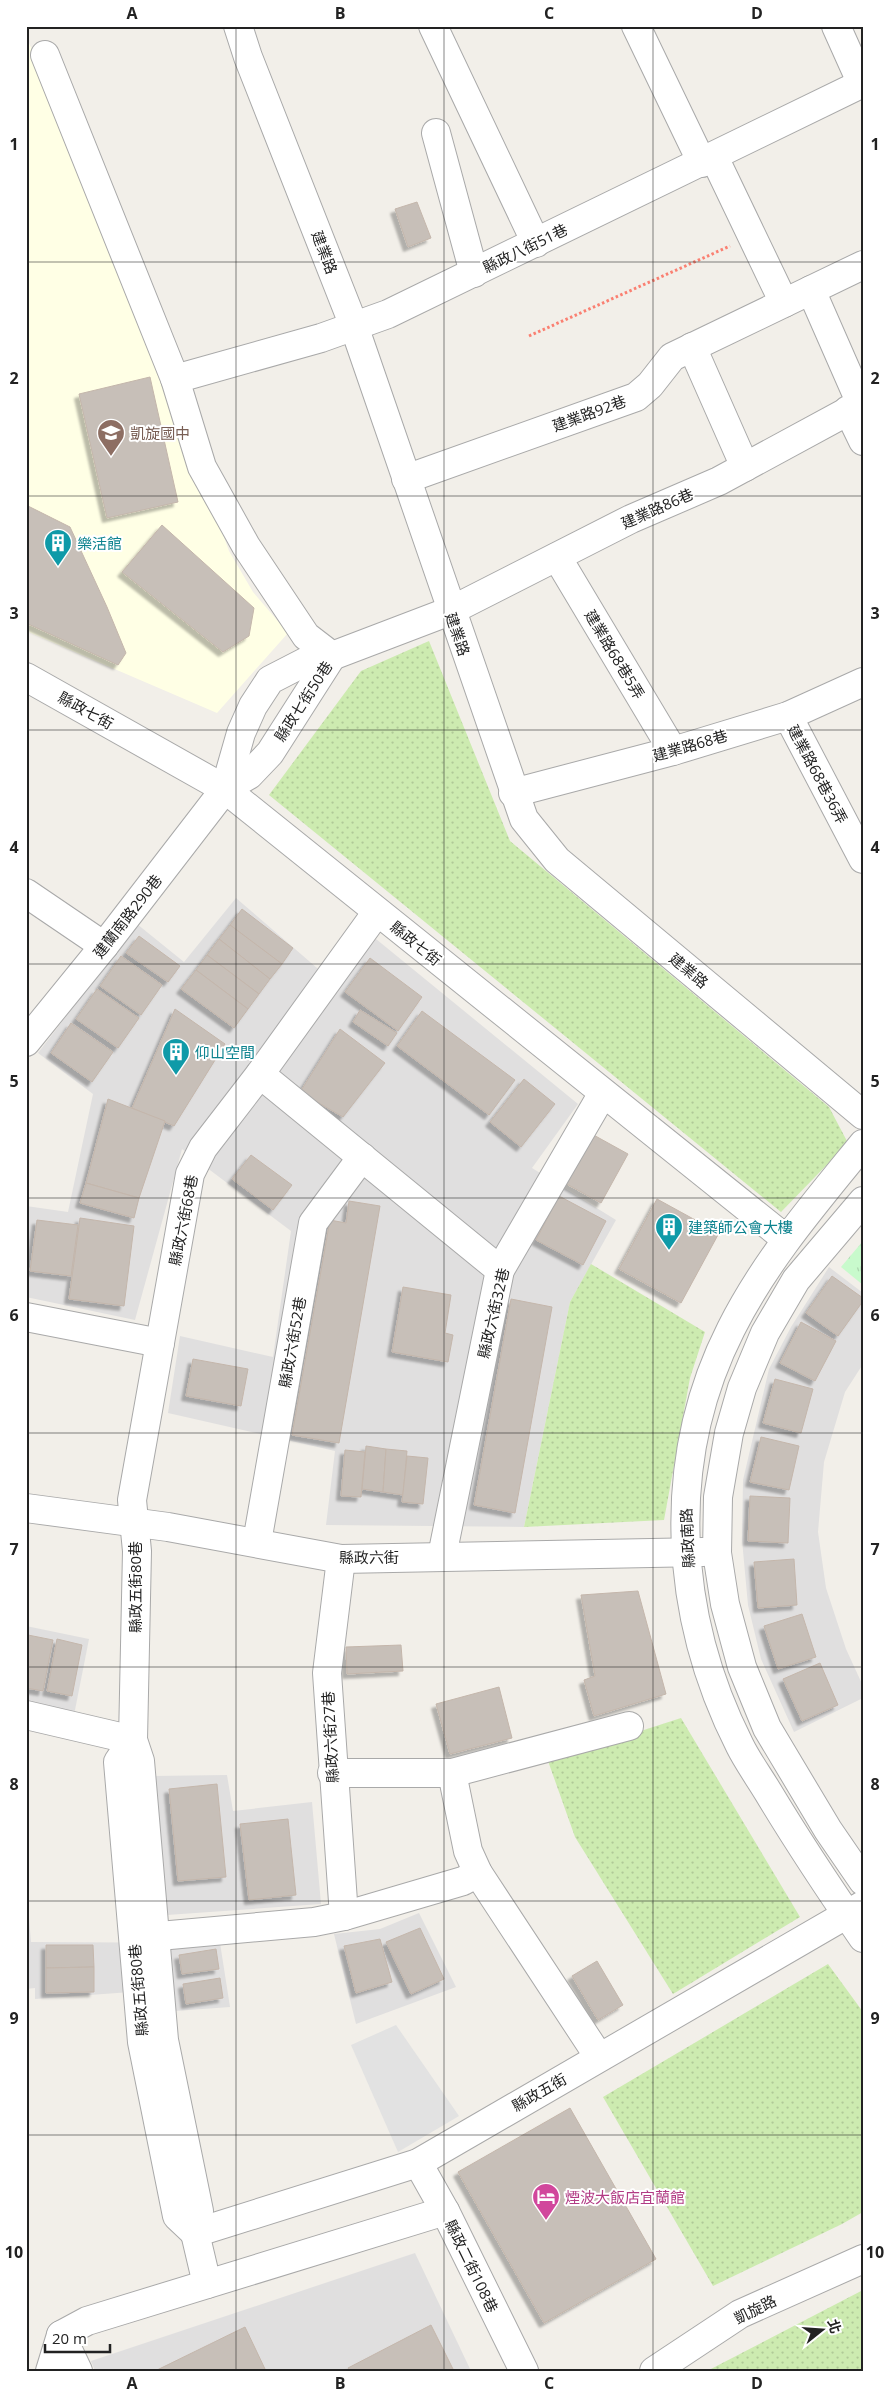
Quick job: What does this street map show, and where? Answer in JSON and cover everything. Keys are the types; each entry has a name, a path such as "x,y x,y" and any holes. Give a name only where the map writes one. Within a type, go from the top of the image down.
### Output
{"street":[{"name":"建業路","path":"238,26 248,57 354,326 450,611 513,793 524,819 557,860 863,1115"},
{"path":"433,26 536,243"},
{"path":"636,26 708,160 752,236 784,303"},
{"path":"836,26 863,84"},
{"path":"45,55 175,379 202,467 246,546 306,636 332,656"},
{"name":"縣政八街51巷","path":"175,379 321,338 388,314 863,84"},
{"path":"436,133 474,273"},
{"name":"建業路92巷","path":"406,479 636,397 650,385 672,357 863,266"},
{"path":"811,290 857,406 863,441"},
{"path":"692,347 745,468"},
{"name":"建業路86巷","path":"450,611 631,519 685,497 745,468 857,406"},
{"name":"建業路68巷5弄","path":"557,557 673,751"},
{"name":"縣政七街50巷","path":"225,789 249,775 270,753 332,656 450,611"},
{"path":"225,789 241,734 253,706 270,680 305,662 332,656"},
{"name":"縣政七街","path":"26,677 225,789 786,1239"},
{"name":"建業路68巷","path":"513,793 673,751 788,716 863,682"},
{"name":"建業路68巷36弄","path":"788,716 863,859"},
{"name":"建蘭南路290巷","path":"26,1042 104,946 225,789"},
{"path":"26,893 104,946"},
{"name":"縣政六街68巷","path":"135,1524 132,1500 190,1174 203,1148 260,1074 377,912"},
{"path":"260,1074 500,1270"},
{"name":"縣政六街32巷","path":"442,1556 500,1270 603,1093"},
{"name":"縣政南路","path":"863,1144 786,1239 731,1328 705,1388 689,1453 685,1502 686,1551 692,1610 712,1681 740,1746 793,1834 855,1909 863,1938"},
{"name":"縣政六街52巷","path":"257,1542 313,1223 362,1157"},
{"name":"縣政南路","path":"863,1201 796,1280 765,1333 742,1388 729,1433 718,1497 717,1553 725,1604 742,1667 767,1728 828,1830 863,1881"},
{"path":"26,1317 160,1343"},
{"name":"縣政六街","path":"26,1508 257,1542 341,1559 686,1551 717,1553"},
{"name":"縣政五街80巷","path":"135,1524 137,1551 132,1740 140,1761 144,1938 142,2042 177,2216 195,2233"},
{"name":"縣政六街27巷","path":"341,1559 327,1673 332,1773 344,1916"},
{"path":"26,1715 132,1740"},
{"path":"332,1773 452,1774 630,1726"},
{"path":"452,1774 468,1851 478,1873 599,2057"},
{"path":"144,1938 314,1922 344,1916 463,1881 478,1873"},
{"name":"縣政五街","path":"195,2233 418,2163 855,1909"},
{"name":"縣政二街108巷","path":"418,2163 445,2211 524,2371"},
{"path":"50,2371 61,2334 87,2321 445,2211"},
{"path":"195,2233 207,2284"},
{"name":"凱旋路","path":"654,2371 740,2314 863,2259"},
{"path":"61,2334 78,2371"}],"path":[{"path":"529,336 752,236"}],"shaded area":[{"name":"凱旋國中","path":"29,43 161,363 229,551 253,592 288,633 217,713 26,631 26,44"},
{"path":"236,898 339,987 376,939 578,1104 532,1168 616,1220 570,1302 524,1527 326,1525 335,1451 168,1413 180,1336 273,1357 291,1231 182,1149 135,1320 26,1297 26,1206 68,1212 93,1094 38,1053 137,924 184,962"},
{"path":"829,1267 863,1293 863,1364 845,1392 824,1462 818,1532 826,1588 846,1649 863,1686 863,1698 794,1732 761,1659 748,1605 742,1540 743,1480 769,1369 791,1327"},
{"path":"26,1626 89,1639 74,1715 26,1704"},
{"path":"227,1775 233,1811 312,1802 321,1904 167,1915 153,1776"},
{"path":"26,1882 31,1942 220,1943 230,2007 175,2011 172,1989 35,1999 35,1988 26,1989"},
{"path":"419,1913 456,1987 356,2024 334,1934 380,1929"},
{"path":"396,2025 459,2116 398,2152 351,2045"},
{"path":"415,2253 471,2371 95,2371 91,2361"}],"green space":[{"path":"429,641 510,841 829,1107 848,1143 781,1212 269,795 361,671"},
{"path":"863,1241 863,1285 841,1267"},
{"path":"591,1264 705,1332 690,1378 664,1520 524,1527 570,1302"},
{"path":"681,1718 800,1917 673,1994 575,1837 548,1761"},
{"path":"828,1964 863,2012 863,2212 713,2286 603,2097"},
{"path":"863,2290 863,2371 707,2371"}],"building":[{"path":"417,202 431,238 408,247 395,209"},
{"path":"150,377 178,502 107,518 79,394"},
{"name":"樂活館","path":"26,505 70,527 126,653 118,665 26,623"},
{"path":"162,525 254,608 249,636 223,652 122,572"},
{"path":"242,909 293,948 282,964 230,925"},
{"path":"230,925 282,964 270,979 219,939"},
{"path":"139,936 180,966 168,982 126,953"},
{"path":"219,939 270,979 259,994 207,955"},
{"path":"207,955 259,994 248,1009 196,970"},
{"path":"121,956 162,985 141,1015 100,986"},
{"path":"370,958 422,997 398,1031 345,992"},
{"path":"196,970 248,1009 234,1028 181,989"},
{"path":"97,989 139,1018 118,1048 76,1019"},
{"name":"仰山空間","path":"175,1009 225,1044 174,1126 132,1108"},
{"path":"360,1010 397,1033 388,1046 353,1022"},
{"path":"422,1011 515,1080 489,1115 397,1046"},
{"path":"71,1023 113,1052 92,1082 51,1053"},
{"path":"340,1029 385,1063 343,1117 300,1092"},
{"path":"524,1079 555,1104 521,1147 490,1122"},
{"path":"108,1099 165,1121 139,1198 86,1183"},
{"path":"590,1133 628,1154 601,1203 563,1182"},
{"path":"251,1155 292,1185 273,1210 232,1179"},
{"path":"86,1183 139,1198 134,1218 80,1203"},
{"path":"559,1196 606,1221 583,1265 536,1240"},
{"name":"建築師公會大樓","path":"657,1199 719,1233 681,1303 619,1269"},
{"path":"349,1201 380,1206 339,1443 292,1435 330,1220 346,1223"},
{"path":"80,1218 134,1226 124,1306 69,1299"},
{"path":"37,1220 78,1225 71,1276 30,1271"},
{"path":"832,1276 863,1298 863,1301 838,1336 806,1313"},
{"path":"403,1287 451,1295 445,1333 453,1335 448,1362 392,1352"},
{"path":"511,1299 552,1307 515,1513 474,1505"},
{"path":"801,1322 836,1341 815,1381 780,1363"},
{"path":"193,1359 248,1369 241,1406 186,1396"},
{"path":"775,1379 813,1389 801,1433 763,1423"},
{"path":"761,1437 799,1446 789,1490 750,1482"},
{"path":"366,1446 386,1449 383,1492 362,1489"},
{"path":"386,1449 407,1451 403,1495 383,1492"},
{"path":"345,1450 365,1452 361,1497 341,1496"},
{"path":"407,1456 428,1458 423,1504 402,1502"},
{"path":"750,1496 790,1498 788,1543 748,1541"},
{"path":"794,1559 797,1605 758,1608 754,1562"},
{"path":"638,1591 666,1694 594,1716 584,1680 595,1676 581,1595"},
{"path":"802,1614 816,1657 778,1669 764,1626"},
{"path":"28,1635 53,1640 43,1691 26,1688"},
{"path":"57,1639 82,1645 72,1696 47,1691"},
{"path":"401,1645 403,1671 347,1674 346,1647"},
{"path":"820,1663 838,1705 802,1721 783,1679"},
{"path":"499,1687 512,1738 450,1754 436,1704"},
{"path":"217,1784 226,1877 178,1881 169,1789"},
{"path":"288,1819 296,1895 249,1900 240,1824"},
{"path":"420,1928 444,1979 411,1994 386,1942"},
{"path":"380,1939 392,1982 356,1993 344,1946"},
{"path":"46,1945 93,1945 94,1967 46,1968"},
{"path":"216,1949 219,1969 182,1974 179,1955"},
{"path":"597,1961 623,2005 598,2020 572,1976"},
{"path":"94,1967 94,1992 46,1993 46,1968"},
{"path":"220,1978 223,1998 186,2004 183,1984"},
{"path":"570,2108 656,2259 544,2323 458,2172"},
{"path":"431,2325 454,2371 350,2371 348,2368"},
{"path":"245,2327 265,2369 263,2371 155,2371"}],"place":[{"name":"凱旋國中","path":"111,457"},
{"name":"樂活館","path":"58,567"},
{"name":"仰山空間","path":"176,1076"},
{"name":"建築師公會大樓","path":"669,1251"},
{"name":"煙波大飯店宜蘭館","path":"546,2221"}]}
